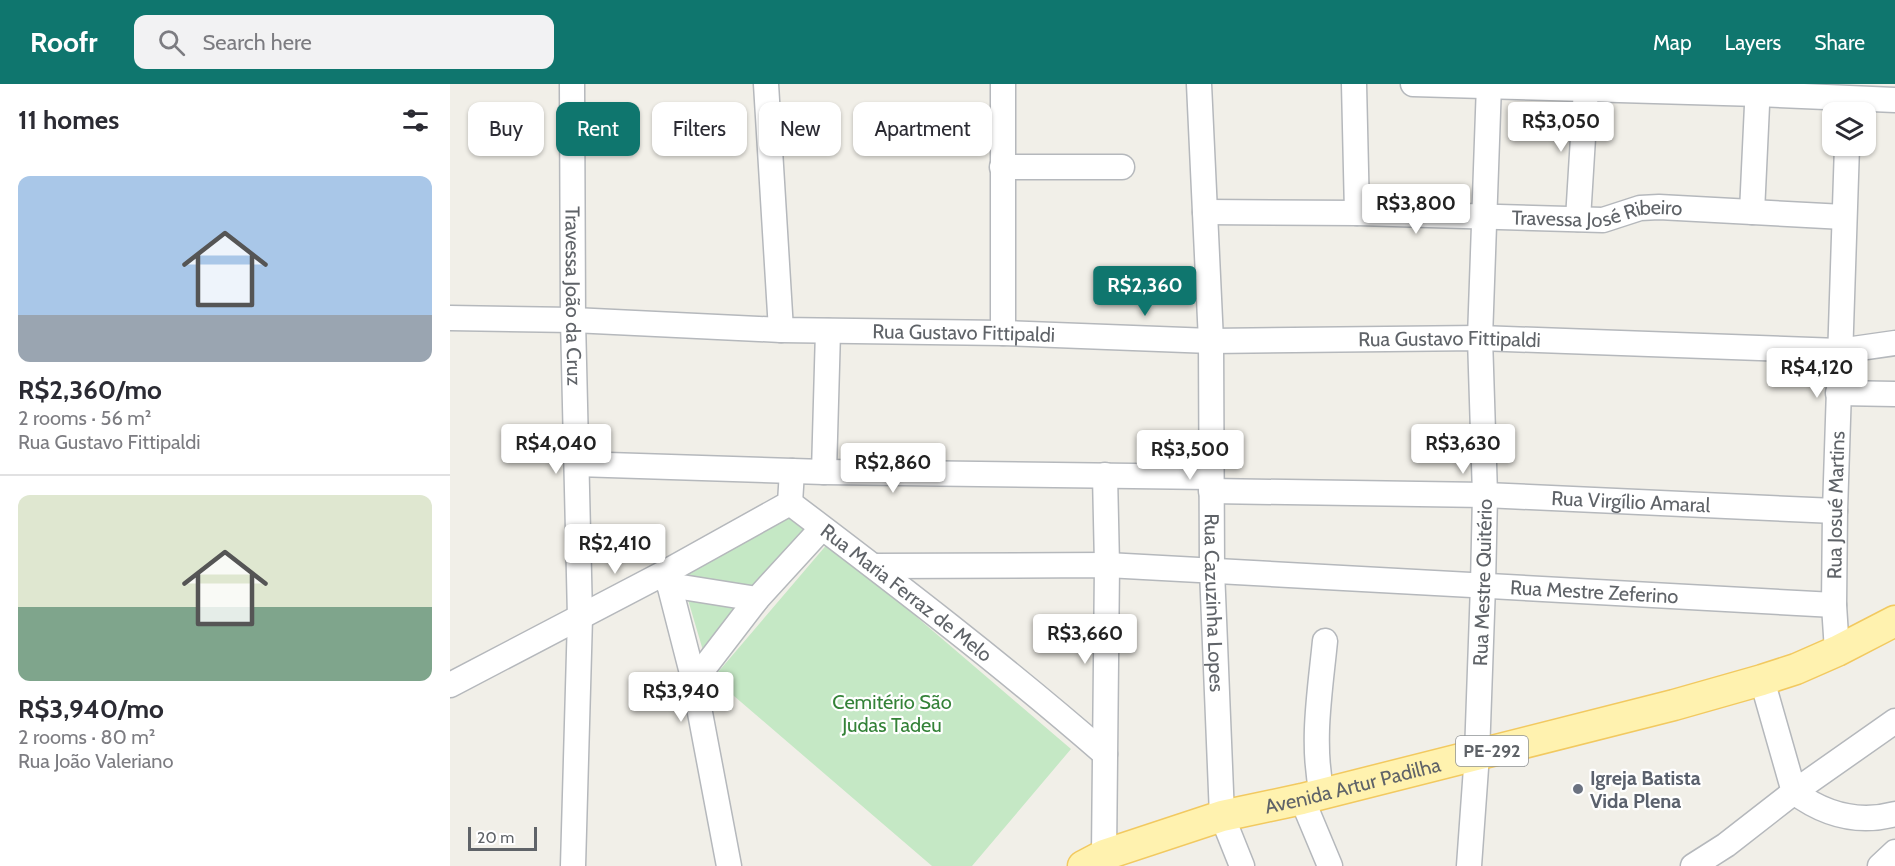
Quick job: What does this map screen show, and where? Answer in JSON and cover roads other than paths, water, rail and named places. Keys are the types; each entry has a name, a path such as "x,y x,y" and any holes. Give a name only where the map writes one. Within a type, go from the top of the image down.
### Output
{"main road":[{"name":"Avenida Artur Padilha","path":"1094,860 1222,816 1312,796 1674,705 1762,680 1796,669 1837,651 1895,621"}],"street":[{"name":"Travessa João da Cruz","path":"572,84 573,320 580,617 573,866"},
{"path":"766,84 781,330"},
{"path":"1002,333 1003,84"},
{"name":"Rua Cazuzinha Lopes","path":"1199,84 1211,341 1212,570 1222,816 1242,866"},
{"path":"1354,84 1357,213"},
{"path":"1413,84 1586,89 1758,89 1895,100"},
{"name":"Rua Mestre Quitério","path":"1469,866 1477,754 1483,585 1485,495 1480,338 1489,85"},
{"path":"1578,219 1586,89"},
{"path":"1752,212 1758,89"},
{"name":"Rua Josué Martins","path":"1837,651 1834,605 1834,511 1847,156"},
{"path":"1002,166 1122,167"},
{"name":"Travessa José Ribeiro","path":"1205,212 1483,215 1603,220 1648,207 1844,218"},
{"name":"Rua Gustavo Fittipaldi","path":"450,318 573,320 781,330 1002,333 1211,341 1480,338 1839,351 1895,343"},
{"path":"824,472 828,331"},
{"path":"1838,393 1895,394"},
{"name":"Rua Virgílio Amaral","path":"577,464 824,472 1105,476 1211,484 1834,511"},
{"path":"450,685 580,617 667,578 790,504 792,471"},
{"path":"1094,860 1105,754 1107,565 1105,476"},
{"name":"Rua Maria Ferraz de Melo","path":"790,504 874,566 1067,720 1105,754"},
{"path":"694,681 757,599 822,528"},
{"name":"Rua Mestre Zeferino","path":"874,566 1107,565 1834,605"},
{"path":"667,578 757,599"},
{"path":"667,578 694,681 729,866"},
{"path":"1325,641 1316,741 1317,765 1312,796 1330,866"},
{"path":"1762,680 1794,792 1823,810 1854,819 1891,820"},
{"path":"1693,866 1726,845 1794,792 1895,721"},
{"path":"1880,866 1895,852"}],"place":[{"name":"Igreja Batista Vida Plena","path":"1578,789"}],"park label":[{"name":"Cemitério São Judas Tadeu","path":"892,714"}]}
